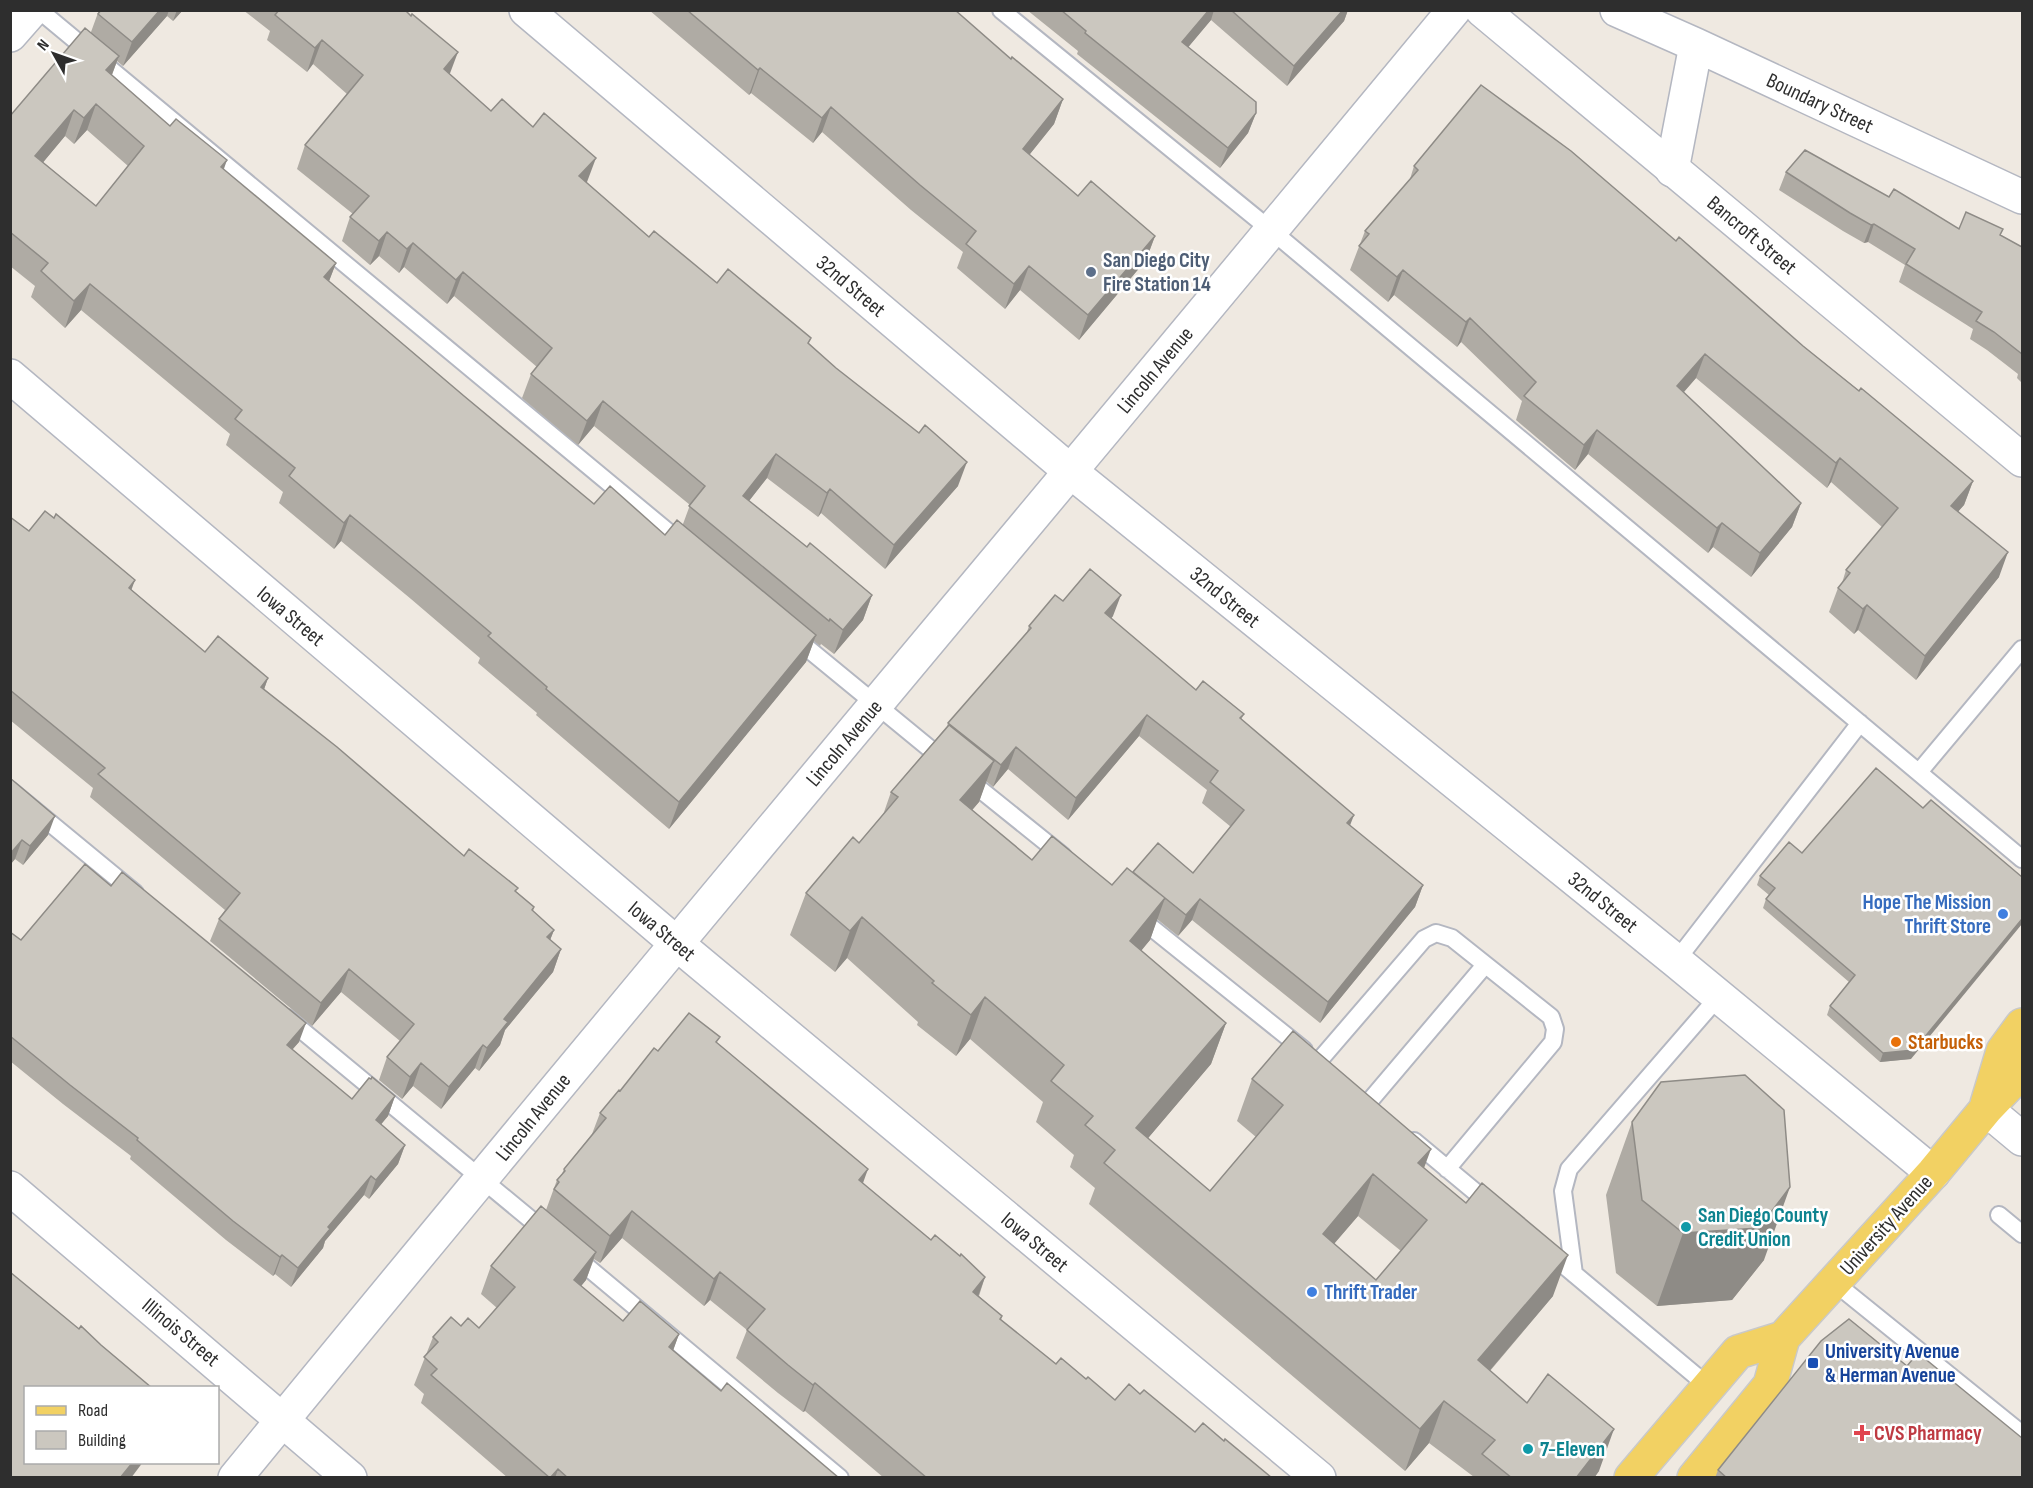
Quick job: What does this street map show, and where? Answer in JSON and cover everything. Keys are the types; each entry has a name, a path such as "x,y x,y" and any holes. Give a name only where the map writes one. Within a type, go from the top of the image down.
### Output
{"main road":[{"name":"University Avenue","path":"1986,1109 2003,1051 2022,1025"},
{"name":"University Avenue","path":"1694,1478 1770,1385 1783,1338 2022,1071"},
{"path":"1631,1478 1737,1352 1783,1338"}],"street":[{"path":"10,35 32,10"},
{"name":"32nd Street","path":"526,10 1070,471 1719,996 1932,1173"},
{"name":"Lincoln Avenue","path":"235,1478 676,943 1454,10"},
{"name":"Bancroft Street","path":"1482,10 2022,460"},
{"name":"Boundary Street","path":"1617,10 2022,197"},
{"path":"1672,170 1696,45"},
{"name":"Iowa Street","path":"10,376 676,943 1319,1478"},
{"path":"1986,1109 2022,1139"},
{"name":"Illinois Street","path":"10,1188 351,1478"}],"lane":[{"path":"39,10 702,560"},
{"path":"1001,10 1272,231 1918,772 2020,853"},
{"path":"784,629 1079,869"},
{"path":"1918,772 2022,649"},
{"path":"1676,961 1860,723"},
{"path":"10,790 151,906"},
{"path":"1125,906 1335,1076"},
{"path":"1318,1062 1424,939 1436,933 1452,938 1551,1017 1556,1029 1553,1042 1448,1169"},
{"path":"1352,1089 1373,1107 1485,964"},
{"path":"1574,1274 1563,1191 1569,1169 1719,996"},
{"path":"270,1004 840,1478"},
{"path":"1403,1132 1502,1214"},
{"path":"1999,1215 2022,1234"},
{"path":"1538,1244 1708,1386"},
{"path":"1834,1283 2022,1434"}],"building":[{"path":"101,10 160,10 132,42 98,14"},
{"path":"279,10 405,10 411,16 412,14 458,52 444,69 491,111 502,99 533,127 544,113 596,158 579,176 649,237 654,231 717,283 728,269 811,338 808,343 836,368 919,433 925,425 967,462 894,545 830,489 827,493 776,454 743,496 807,547 810,543 872,595 843,630 689,506 705,486 603,401 587,421 531,374 552,348 463,272 456,280 413,243 407,249 387,232 379,241 350,217 369,196 305,145 363,75 322,40 315,48 275,15"},
{"path":"687,10 955,10 1011,59 1012,57 1063,99 1023,149 1078,196 1091,181 1155,236 1088,315 1029,266 1014,284 966,244 976,231 831,107 822,118 760,68 758,70"},
{"path":"1061,10 1209,10 1182,42 1256,102 1256,113 1228,148 1085,33 1086,31"},
{"path":"1231,10 1343,10 1294,66"},
{"path":"85,28 119,56 106,70 170,126 176,119 227,160 221,167 336,263 324,277 594,504 610,486 665,535 677,520 816,635 679,802 546,689 547,687 488,636 491,633 420,573 350,515 344,523 289,476 295,468 235,419 242,410 90,284 74,301 41,271 48,263 10,232 10,116","holes":["96,104 144,146 96,206 35,156 74,110 84,118"]},
{"path":"1481,85 1571,151 1676,241 1679,237 1803,346 1859,391 1861,388 1973,481 1951,506 2008,552 1925,656 1867,605 1863,609 1838,588 1850,573 1846,570 1898,508 1840,458 1836,463 1705,354 1677,386 1801,503 1760,553 1722,523 1717,528 1597,430 1584,445 1524,396 1536,382 1470,318 1466,322 1403,270 1397,277 1359,246 1369,234 1365,231 1418,170 1414,166"},
{"path":"1805,150 1889,197 1894,189 1959,229 1966,212 2003,229 2000,235 2022,247 2022,354 1976,321 1982,312 1906,264 1915,249 1874,224 1871,225 1850,213 1786,172"},
{"path":"45,511 54,518 56,514 135,580 129,588 205,652 218,636 268,678 261,687 337,747 464,856 469,849 518,888 515,891 534,907 532,910 554,930 547,937 561,949 504,1019 508,1022 487,1048 483,1045 449,1087 421,1063 410,1077 387,1057 414,1024 349,969 321,1003 219,919 240,893 98,774 105,768 10,690 10,517 29,531"},
{"path":"1090,569 1121,595 1105,613 1196,690 1203,681 1244,714 1240,718 1354,815 1347,823 1423,885 1328,1002 1200,899 1186,915 1133,872 1158,843 1193,873 1244,810 1210,782 1218,771 1147,715 1076,798 1016,747 1001,765 948,723 1031,628 1029,626 1055,595 1063,601"},
{"path":"949,725 994,761 960,800 1032,860 1052,836 1112,885 1127,868 1165,898 1130,941 1226,1023 1136,1128 1210,1191 1283,1105 1252,1079 1293,1031 1431,1149 1418,1163 1466,1203 1482,1183 1568,1255 1478,1360 1527,1403 1548,1374 1614,1429 1576,1478 1512,1478 1482,1454 1495,1440 1444,1401 1420,1429 1104,1163 1115,1150 1085,1125 1093,1116 1051,1081 1064,1065 985,997 971,1015 932,983 934,981 862,917 850,931 806,893 853,837 859,843 898,797 891,792","holes":["1373,1174 1427,1220 1376,1280 1323,1234"]},
{"path":"1876,768 1923,808 1931,800 2022,877 2022,919 1914,1050 1883,1053 1830,1006 1855,975 1766,899 1775,888 1760,876 1789,842 1802,853"},
{"path":"10,778 55,816 30,846 22,840 10,854"},
{"path":"85,864 111,886 122,872 306,1023 287,1045 352,1099 372,1077 395,1096 376,1120 405,1145 376,1180 371,1176 328,1227 330,1229 298,1268 233,1221 137,1140 138,1138 10,1036 10,932 21,940"},
{"path":"689,1013 720,1037 716,1042 868,1169 859,1180 931,1240 935,1235 960,1256 961,1254 985,1277 973,1292 1002,1316 1000,1319 1056,1364 1061,1358 1115,1400 1129,1384 1140,1394 1144,1390 1195,1432 1203,1423 1272,1478 927,1478 815,1383 813,1385 747,1330 765,1309 720,1272 714,1279 632,1211 610,1236 554,1189 559,1182 557,1180 606,1118 600,1113 654,1048 658,1051"},
{"path":"1745,1075 1784,1110 1790,1187 1759,1228 1683,1233 1642,1200 1632,1122 1661,1082"},
{"path":"541,1206 596,1252 574,1280 623,1321 640,1301 679,1334 669,1347 721,1391 727,1383 839,1478 568,1478 558,1469 550,1478 431,1375 437,1369 424,1357 438,1342 433,1337 451,1317 461,1326 468,1318 479,1328 515,1287 491,1266"},
{"path":"10,1272 79,1329 81,1326 150,1386 24,1386 24,1464 131,1464 120,1478 10,1478"},
{"name":"CVS Pharmacy","path":"1849,1319 1907,1366 1918,1353 2022,1438 2022,1478 1727,1478 1718,1470 1821,1341"}],"place":[{"name":"San Diego City Fire Station 14","path":"1091,272"},
{"name":"Hope The Mission Thrift Store","path":"2003,914"},
{"name":"Starbucks","path":"1896,1042"},
{"name":"San Diego County Credit Union","path":"1686,1227"},
{"name":"Thrift Trader","path":"1312,1292"},
{"name":"University Avenue & Herman Avenue","path":"1813,1363"},
{"name":"CVS Pharmacy","path":"1862,1433"},
{"name":"7-Eleven","path":"1528,1449"}]}
